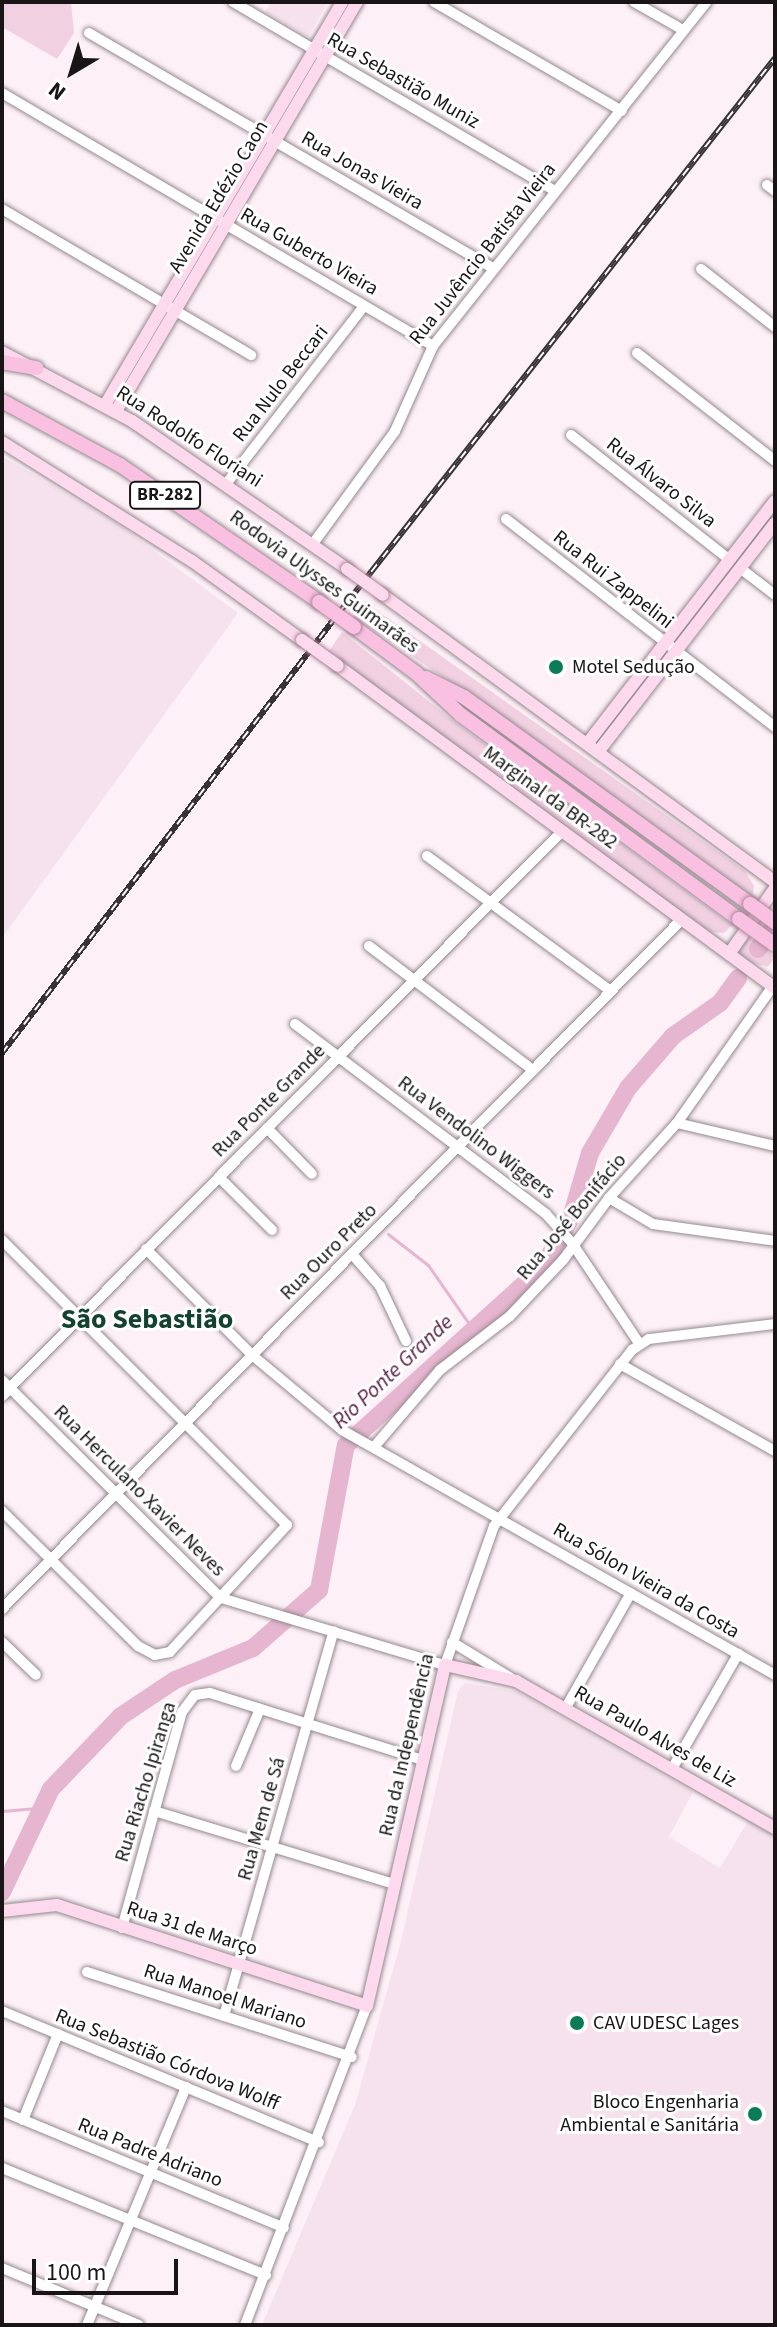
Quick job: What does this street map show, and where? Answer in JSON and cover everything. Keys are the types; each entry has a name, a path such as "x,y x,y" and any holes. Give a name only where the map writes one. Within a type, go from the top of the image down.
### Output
{"highway":[{"path":"2,362 36,368"},
{"name":"Rodovia Ulysses Guimarães","path":"2,401 120,465 319,602 416,673 461,715 775,945"},
{"name":"Rodovia Ulysses Guimarães","path":"416,673 464,697 775,922"}],"main road":[{"name":"Avenida Edézio Caon","path":"110,408 319,53 342,2"},
{"name":"Avenida Edézio Caon","path":"319,53 357,2"},
{"name":"Rua Rodolfo Floriani","path":"2,352 110,408 226,484 592,748"},
{"name":"Marginal da BR-282","path":"2,442 180,553 774,986"},
{"path":"775,501 735,564 592,748 775,882"},
{"path":"735,564 775,523"},
{"path":"729,954 775,888"},
{"name":"Rua Paulo Alves de Liz","path":"445,1665 516,1681 775,1828"},
{"name":"Rua da Independência","path":"367,2006 445,1665"},
{"name":"Rua 31 de Março","path":"2,1911 57,1905 367,2006"}],"street":[{"name":"Rua Sebastião Muniz","path":"233,2 555,191"},
{"path":"434,2 622,111"},
{"path":"634,2 683,30"},
{"name":"Rua Juvêncio Batista Vieira","path":"312,545 395,431 418,369 433,346 707,2"},
{"name":"Rua Jonas Vieira","path":"89,33 493,268"},
{"name":"Rua Guberto Vieira","path":"2,93 433,346"},
{"path":"2,209 251,355"},
{"path":"701,269 775,327"},
{"name":"Rua Nulo Beccari","path":"226,484 364,306"},
{"path":"637,353 775,461"},
{"name":"Rua Álvaro Silva","path":"571,435 775,595"},
{"name":"Rua Rui Zappelini","path":"506,519 775,727"},
{"name":"Rua Ponte Grande","path":"5,1388 80,1317 562,831"},
{"path":"427,856 611,991"},
{"name":"Rua Ouro Preto","path":"2,1609 682,919"},
{"path":"369,946 533,1070"},
{"name":"Rua José Bonifácio","path":"374,1447 440,1370 533,1293 566,1236 609,1198 677,1123 774,986"},
{"name":"Rua Vendolino Wiggers","path":"295,1024 458,1146 566,1236 639,1343"},
{"path":"677,1123 775,1146"},
{"path":"267,1128 312,1174"},
{"path":"219,1177 272,1230"},
{"path":"609,1198 653,1224 775,1241"},
{"path":"2,1240 287,1525 170,1652 155,1655 138,1646 2,1511"},
{"name":"Rua Sólon Vieira da Costa","path":"146,1249 252,1355 349,1434 775,1675"},
{"path":"352,1254 380,1286 406,1341"},
{"path":"639,1343 775,1324"},
{"name":"Rua da Independência","path":"445,1665 481,1553 499,1518 639,1343"},
{"path":"620,1364 775,1451"},
{"name":"Rua Herculano Xavier Neves","path":"5,1388 221,1598 445,1665"},
{"path":"565,1709 631,1593"},
{"name":"Rua Mem de Sá","path":"224,2016 334,1631"},
{"path":"2,1642 36,1675"},
{"name":"Rua Paulo Alves de Liz","path":"452,1642 516,1681"},
{"path":"672,1769 738,1654"},
{"name":"Rua Riacho Ipiranga","path":"122,1928 182,1712 195,1695 210,1693 260,1709"},
{"path":"236,1766 260,1709 423,1760"},
{"path":"154,1811 395,1884"},
{"name":"Rua Manoel Mariano","path":"87,1972 352,2057"},
{"name":"Rua da Independência","path":"245,2325 352,2057 367,2006"},
{"name":"Rua Sebastião Córdova Wolff","path":"2,2011 319,2142"},
{"path":"23,2120 58,2034"},
{"path":"87,2325 186,2087"},
{"name":"Rua Padre Adriano","path":"2,2111 284,2228"},
{"path":"2,2168 266,2275"},
{"path":"2,2268 139,2325"}],"shaded area":[{"path":"2,2 71,2 74,33 57,59 2,27"},
{"path":"271,2 328,2 308,37 265,12"},
{"path":"2,456 118,524 238,613 2,938"},
{"path":"365,602 745,871 754,886 752,899 463,690 353,617"},
{"path":"342,632 456,723 732,925 724,933 709,932 328,653"},
{"path":"746,935 775,957 768,967 743,960 738,949"},
{"name":"CAV UDESC Lages","path":"465,1683 516,1691 693,1792 669,1837 720,1868 748,1821 775,1836 775,2325 262,2325 355,2105 401,1941 458,1691"}],"waterway":[{"name":"Rio Ponte Grande","path":"758,949 775,925"},
{"name":"Rio Ponte Grande","path":"2,1892 51,1789 121,1716 175,1680 253,1648 319,1590 346,1445 543,1267 571,1218 590,1153 628,1088 673,1036 720,1003 738,978"},
{"path":"388,1234 428,1265 472,1328"},
{"path":"2,1811 40,1808"}],"railway":[{"path":"2,1053 338,614 775,58"}],"place":[{"name":"Motel Sedução","path":"556,667"},
{"name":"CAV UDESC Lages","path":"577,2023"},
{"name":"Bloco Engenharia Ambiental e Sanitária","path":"755,2114"}],"district":[{"name":"São Sebastião","path":"147,1319"}]}
